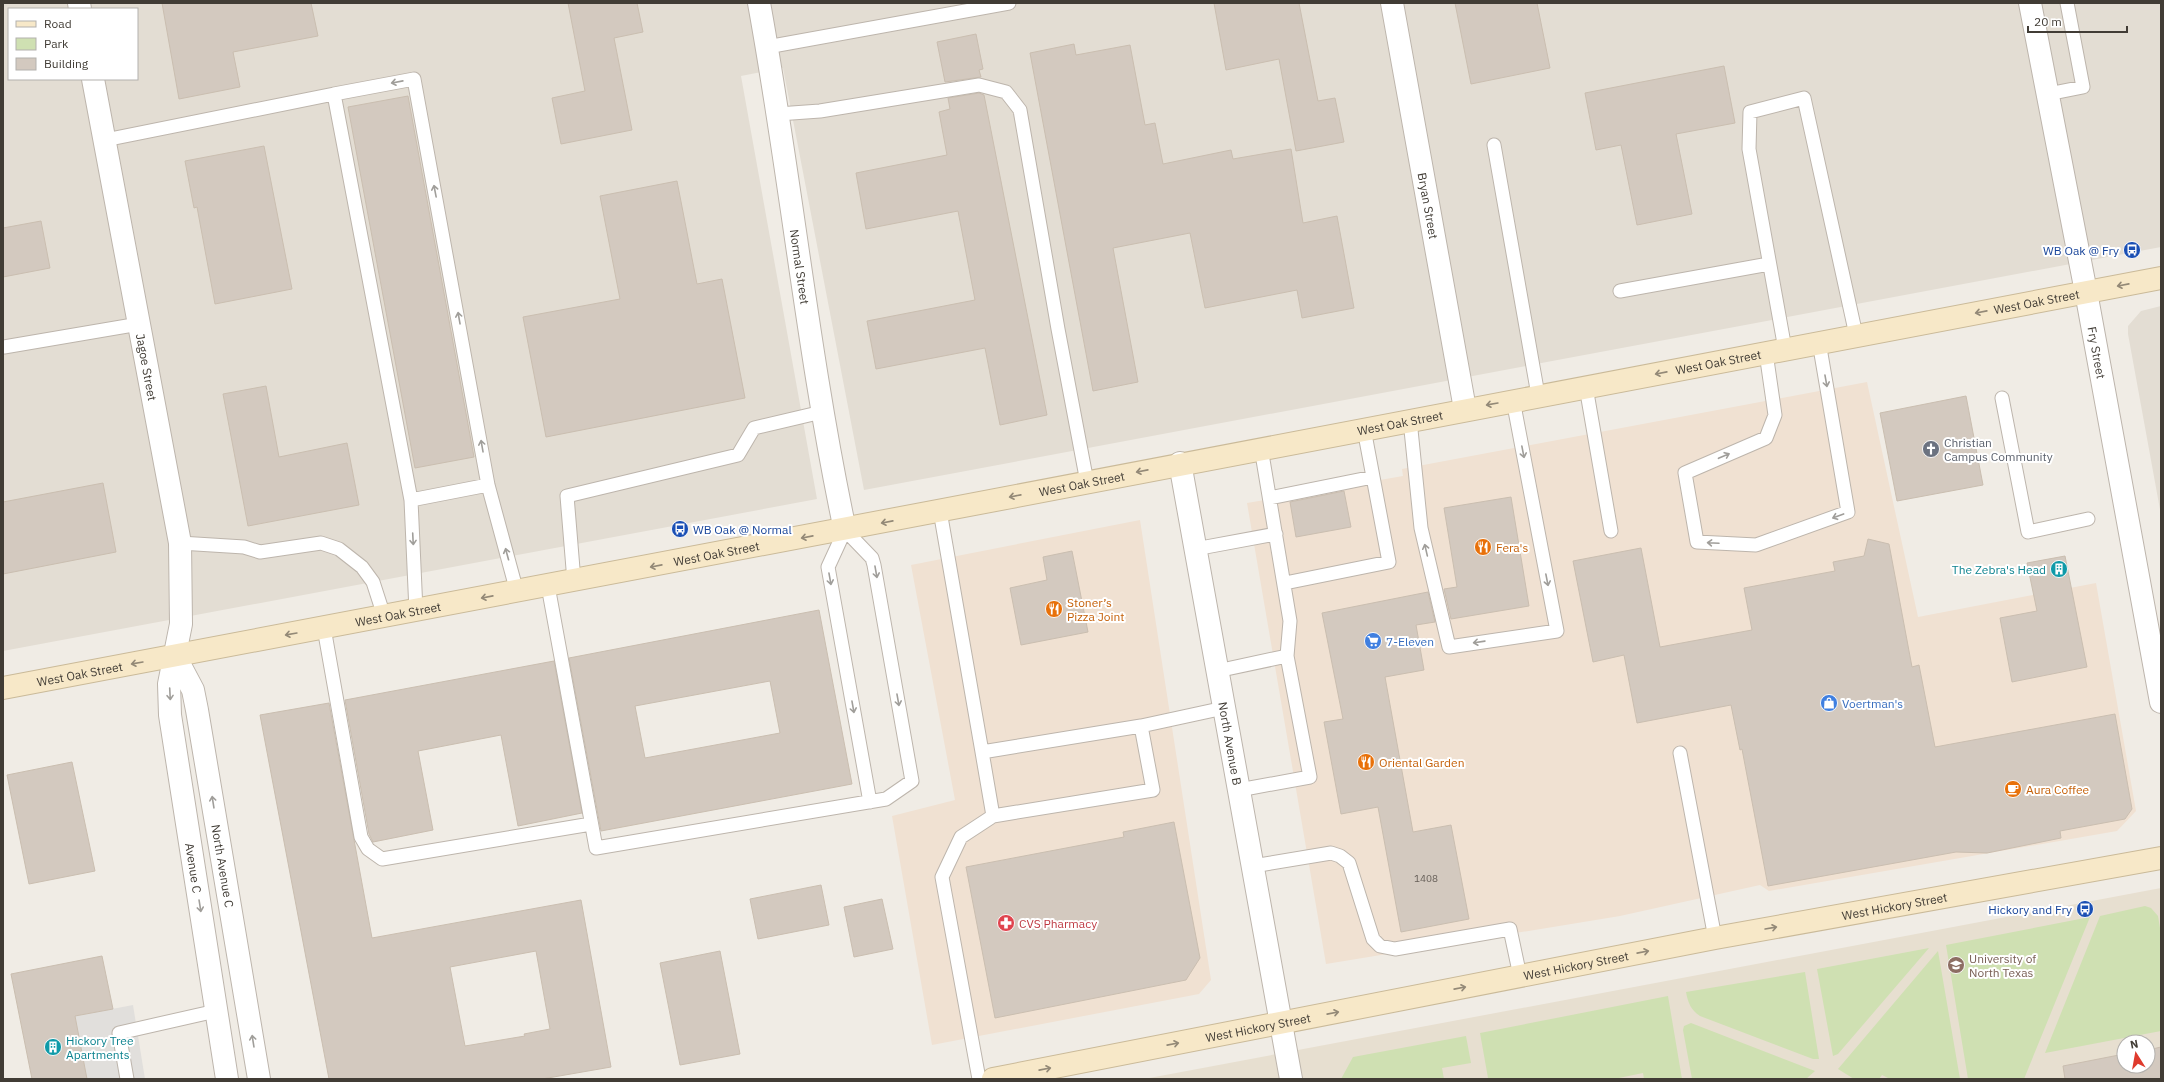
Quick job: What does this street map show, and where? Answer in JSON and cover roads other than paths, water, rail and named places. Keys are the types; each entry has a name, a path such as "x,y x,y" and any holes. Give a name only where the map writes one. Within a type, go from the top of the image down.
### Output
{"main road":[{"name":"West Oak Street","path":"3,688 845,530 1180,463 2161,278"},
{"name":"West Hickory Street","path":"993,1079 1715,938 2161,858"}],"street":[{"name":"Normal Street","path":"759,3 778,114 822,412 845,530"},
{"name":"Bryan Street","path":"1392,3 1465,409"},
{"name":"Fry Street","path":"2030,3 2086,292 2161,702"},
{"name":"Jagoe Street","path":"93,80 180,543 181,624 175,656"},
{"name":"North Avenue B","path":"1180,463 1291,1079"},
{"name":"Avenue C","path":"175,656 169,684 170,715 227,1079"},
{"name":"North Avenue C","path":"175,656 193,690 198,710 259,1079"}],"lane":[{"path":"767,46 1009,3"},
{"path":"2048,94 2083,87 2067,3"},
{"path":"105,140 414,79 488,485 517,592"},
{"path":"778,114 820,111 979,85 1006,92 1020,110 1058,329 1087,482"},
{"path":"334,94 411,500 416,611"},
{"path":"1819,342 1848,512 1756,546 1697,542 1685,473 1766,438 1774,415 1775,351 1770,264 1749,149 1750,112 1804,98 1856,335"},
{"path":"1494,145 1538,395"},
{"path":"1620,291 1770,264"},
{"path":"4,347 139,324"},
{"path":"1586,387 1611,531"},
{"path":"2002,398 2028,532 2088,519"},
{"path":"1410,420 1421,528 1449,646 1556,631 1513,400"},
{"path":"574,581 567,496 738,455 754,428 822,412"},
{"path":"1284,583 1389,562 1364,429"},
{"path":"1239,790 1310,778 1287,656 1290,621 1261,448"},
{"path":"1270,498 1373,477"},
{"path":"411,500 488,485"},
{"path":"940,511 993,816"},
{"path":"548,586 596,848 870,802 886,799 912,781 874,565 872,558 845,530 828,567 870,802"},
{"path":"1195,549 1276,534"},
{"path":"180,543 244,547 260,552 321,543 339,548 362,567 373,582 384,616"},
{"path":"324,628 361,837 368,849 382,859 591,824"},
{"path":"1217,671 1287,656"},
{"path":"982,752 1141,726 1224,708"},
{"path":"980,1079 942,877 961,837 993,816 1153,790 1141,726"},
{"path":"1680,753 1715,938"},
{"path":"1253,866 1331,853 1340,856 1349,863 1373,939 1380,946 1395,949 1510,929 1520,976"},
{"path":"127,1079 119,1032 216,1011"}],"place":[{"name":"WB Oak @ Fry","path":"2132,250"},
{"name":"Christian Campus Community","path":"1931,449"},
{"name":"WB Oak @ Normal","path":"680,529"},
{"name":"Fera's","path":"1483,547"},
{"name":"The Zebra's Head","path":"2059,569"},
{"name":"Stoner’s Pizza Joint","path":"1054,609"},
{"name":"7-Eleven","path":"1373,641"},
{"name":"Voertman's","path":"1829,703"},
{"name":"Oriental Garden","path":"1366,762"},
{"name":"Aura Coffee","path":"2013,789"},
{"name":"Hickory and Fry","path":"2085,909"},
{"name":"CVS Pharmacy","path":"1006,923"},
{"name":"University of North Texas","path":"1956,965"},
{"name":"Hickory Tree Apartments","path":"53,1047"}]}
